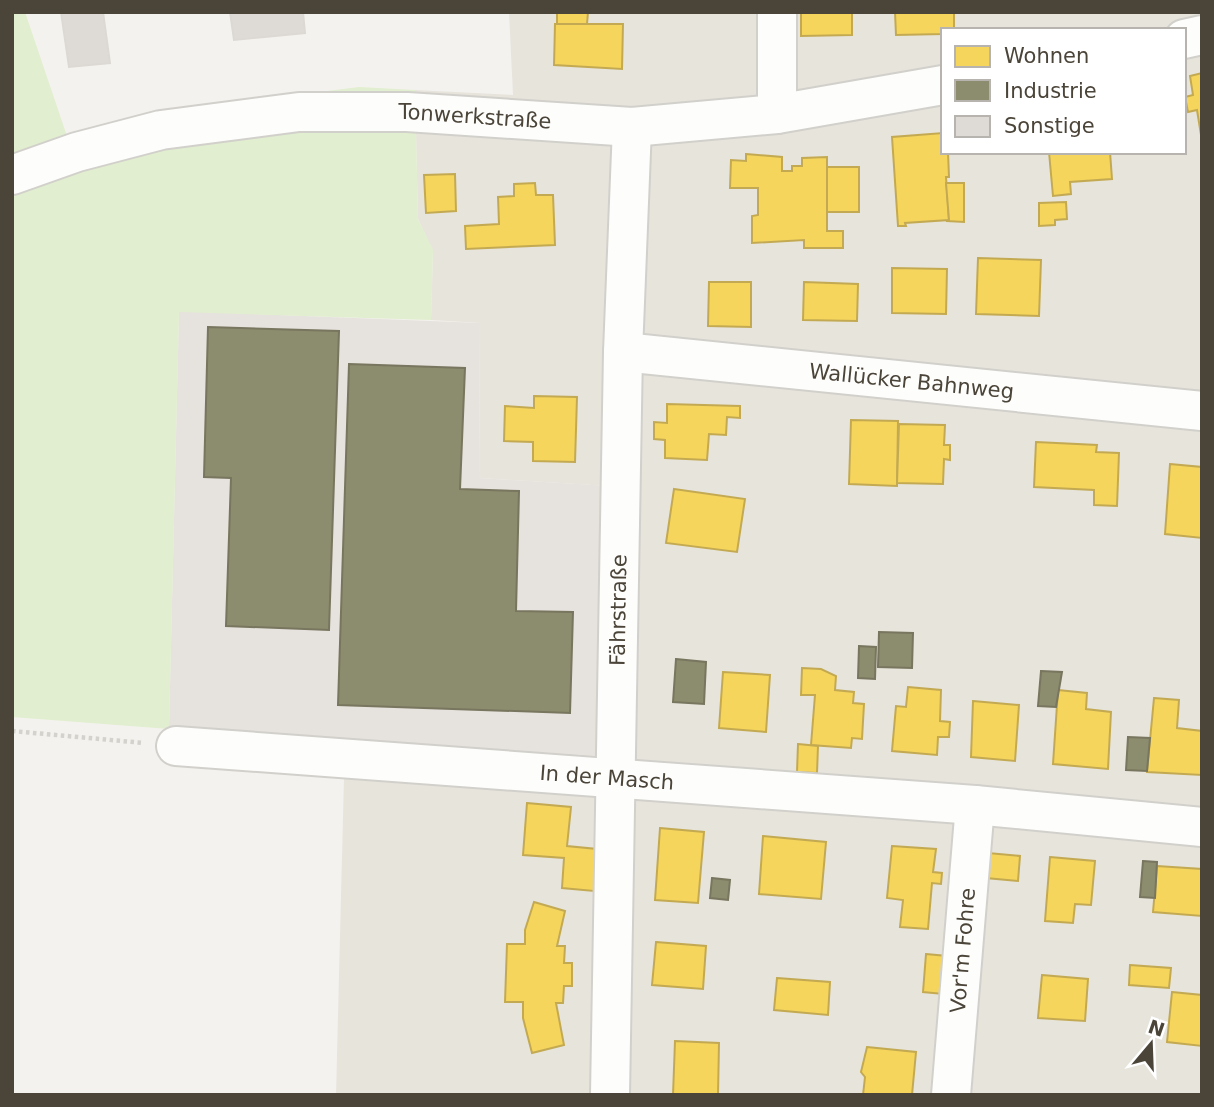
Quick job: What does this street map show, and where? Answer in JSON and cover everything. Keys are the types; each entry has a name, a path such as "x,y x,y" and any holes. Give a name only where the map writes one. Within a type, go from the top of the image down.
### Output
{"street":[{"path":"777,12 777,114"},
{"name":"Tonwerkstraße","path":"12,175 77,152 161,130 299,112 407,112 632,127 777,114 941,85"},
{"name":"Fährstraße","path":"610,1095 623,352 632,127"},
{"name":"Wallücker Bahnweg","path":"623,352 1202,411"},
{"name":"In der Masch","path":"176,746 975,805 1202,827"},
{"name":"Vor'm Fohre","path":"951,1095 975,805"}],"path":[{"path":"12,731 176,746"}],"shaded area":[{"path":"509,12 1202,12 1202,1095 336,1095 345,738 601,756 609,486 479,478 480,323 431,320 433,251 418,219 415,90 513,95"},
{"path":"179,311 480,323 479,478 610,486 602,756 169,729"}],"green space":[{"path":"12,12 25,12 69,142 138,115 359,87 415,90 418,219 433,250 431,320 179,312 169,729 12,717"}],"building: Wohnen":[{"path":"557,12 588,12 587,24 557,24"},
{"path":"801,12 852,12 852,35 801,36"},
{"path":"895,12 954,12 954,28 941,28 941,34 896,35"},
{"path":"555,24 623,24 622,69 554,65"},
{"path":"1202,73 1202,135 1197,110 1188,112 1186,97 1193,95 1190,76"},
{"path":"941,133 941,154 948,154 949,177 946,177 949,220 905,223 906,226 898,226 892,137"},
{"path":"746,154 782,157 782,171 792,171 792,166 802,166 802,158 827,157 827,231 843,231 843,248 804,248 804,240 752,243 752,216 758,215 758,188 730,188 731,160 746,161"},
{"path":"1049,154 1110,154 1112,179 1070,182 1071,194 1053,196"},
{"path":"827,167 859,167 859,212 827,212"},
{"path":"455,174 456,211 426,213 424,175"},
{"path":"535,183 536,195 553,195 555,245 466,249 465,226 499,224 498,197 514,196 514,184"},
{"path":"946,183 964,183 964,222 946,221 949,220"},
{"path":"1066,202 1067,219 1055,220 1055,225 1039,226 1039,203"},
{"path":"978,258 1041,260 1039,316 976,314"},
{"path":"892,268 947,269 946,314 892,313"},
{"path":"709,282 751,282 751,327 708,326"},
{"path":"804,282 858,284 857,321 803,320"},
{"path":"534,396 577,397 575,462 533,461 533,442 504,441 505,406 534,408"},
{"path":"667,404 740,406 740,418 727,417 726,435 709,434 707,460 665,458 665,440 654,439 654,422 667,423"},
{"path":"851,420 898,421 897,486 849,484"},
{"path":"899,424 945,425 944,445 950,445 950,460 944,459 943,484 897,483"},
{"path":"1036,442 1097,445 1096,452 1119,453 1117,506 1094,505 1094,490 1034,487"},
{"path":"1170,464 1202,467 1202,538 1165,534"},
{"path":"674,489 745,499 737,552 666,543"},
{"path":"802,668 821,669 836,676 835,690 854,692 853,703 864,704 862,739 852,738 851,748 811,745 815,695 801,695"},
{"path":"723,672 770,675 766,732 719,728"},
{"path":"908,687 941,690 940,721 950,722 949,737 938,737 937,755 892,751 896,706 906,707"},
{"path":"1058,690 1087,693 1086,709 1111,712 1108,769 1053,764"},
{"path":"1154,698 1179,700 1177,728 1202,731 1202,775 1147,772"},
{"path":"973,701 1019,705 1015,761 971,757"},
{"path":"798,744 818,746 817,773 797,772"},
{"path":"527,803 571,807 567,846 597,849 594,891 562,888 564,858 523,855"},
{"path":"660,828 704,832 698,903 655,900"},
{"path":"763,836 826,842 821,899 759,894"},
{"path":"892,846 936,849 933,872 942,873 941,884 932,883 928,929 900,927 903,900 887,898"},
{"path":"988,853 1020,856 1018,881 986,878"},
{"path":"1050,857 1095,861 1091,905 1075,904 1073,923 1045,921"},
{"path":"1157,866 1202,869 1202,916 1153,912"},
{"path":"534,902 565,911 557,946 565,946 564,963 572,963 572,986 564,986 563,1003 556,1003 564,1045 532,1053 523,1018 523,1002 505,1002 507,944 525,944 525,930"},
{"path":"656,942 706,946 703,989 652,985"},
{"path":"926,954 947,956 943,994 923,992"},
{"path":"1130,965 1171,968 1169,988 1129,985"},
{"path":"1042,975 1088,979 1085,1021 1038,1018"},
{"path":"777,978 830,982 828,1015 774,1010"},
{"path":"1172,992 1202,995 1202,1046 1167,1042"},
{"path":"675,1041 719,1043 718,1095 673,1095"},
{"path":"867,1047 916,1052 912,1095 863,1095 865,1077 861,1072"}],"building: Industrie":[{"path":"208,327 339,331 329,630 226,626 231,478 204,477"},
{"path":"349,364 465,368 460,489 519,491 516,611 573,612 570,713 338,705"},
{"path":"879,632 913,633 912,668 878,667"},
{"path":"859,646 876,647 875,679 858,678"},
{"path":"676,659 706,662 704,704 673,702"},
{"path":"1041,671 1062,672 1056,707 1038,706"},
{"path":"1128,737 1150,738 1147,771 1126,770"},
{"path":"1143,861 1157,862 1155,898 1140,897"},
{"path":"712,878 730,880 728,900 710,898"}],"building: Sonstige":[{"path":"61,12 103,12 110,63 69,67"},
{"path":"230,12 303,12 305,33 234,40"}]}
